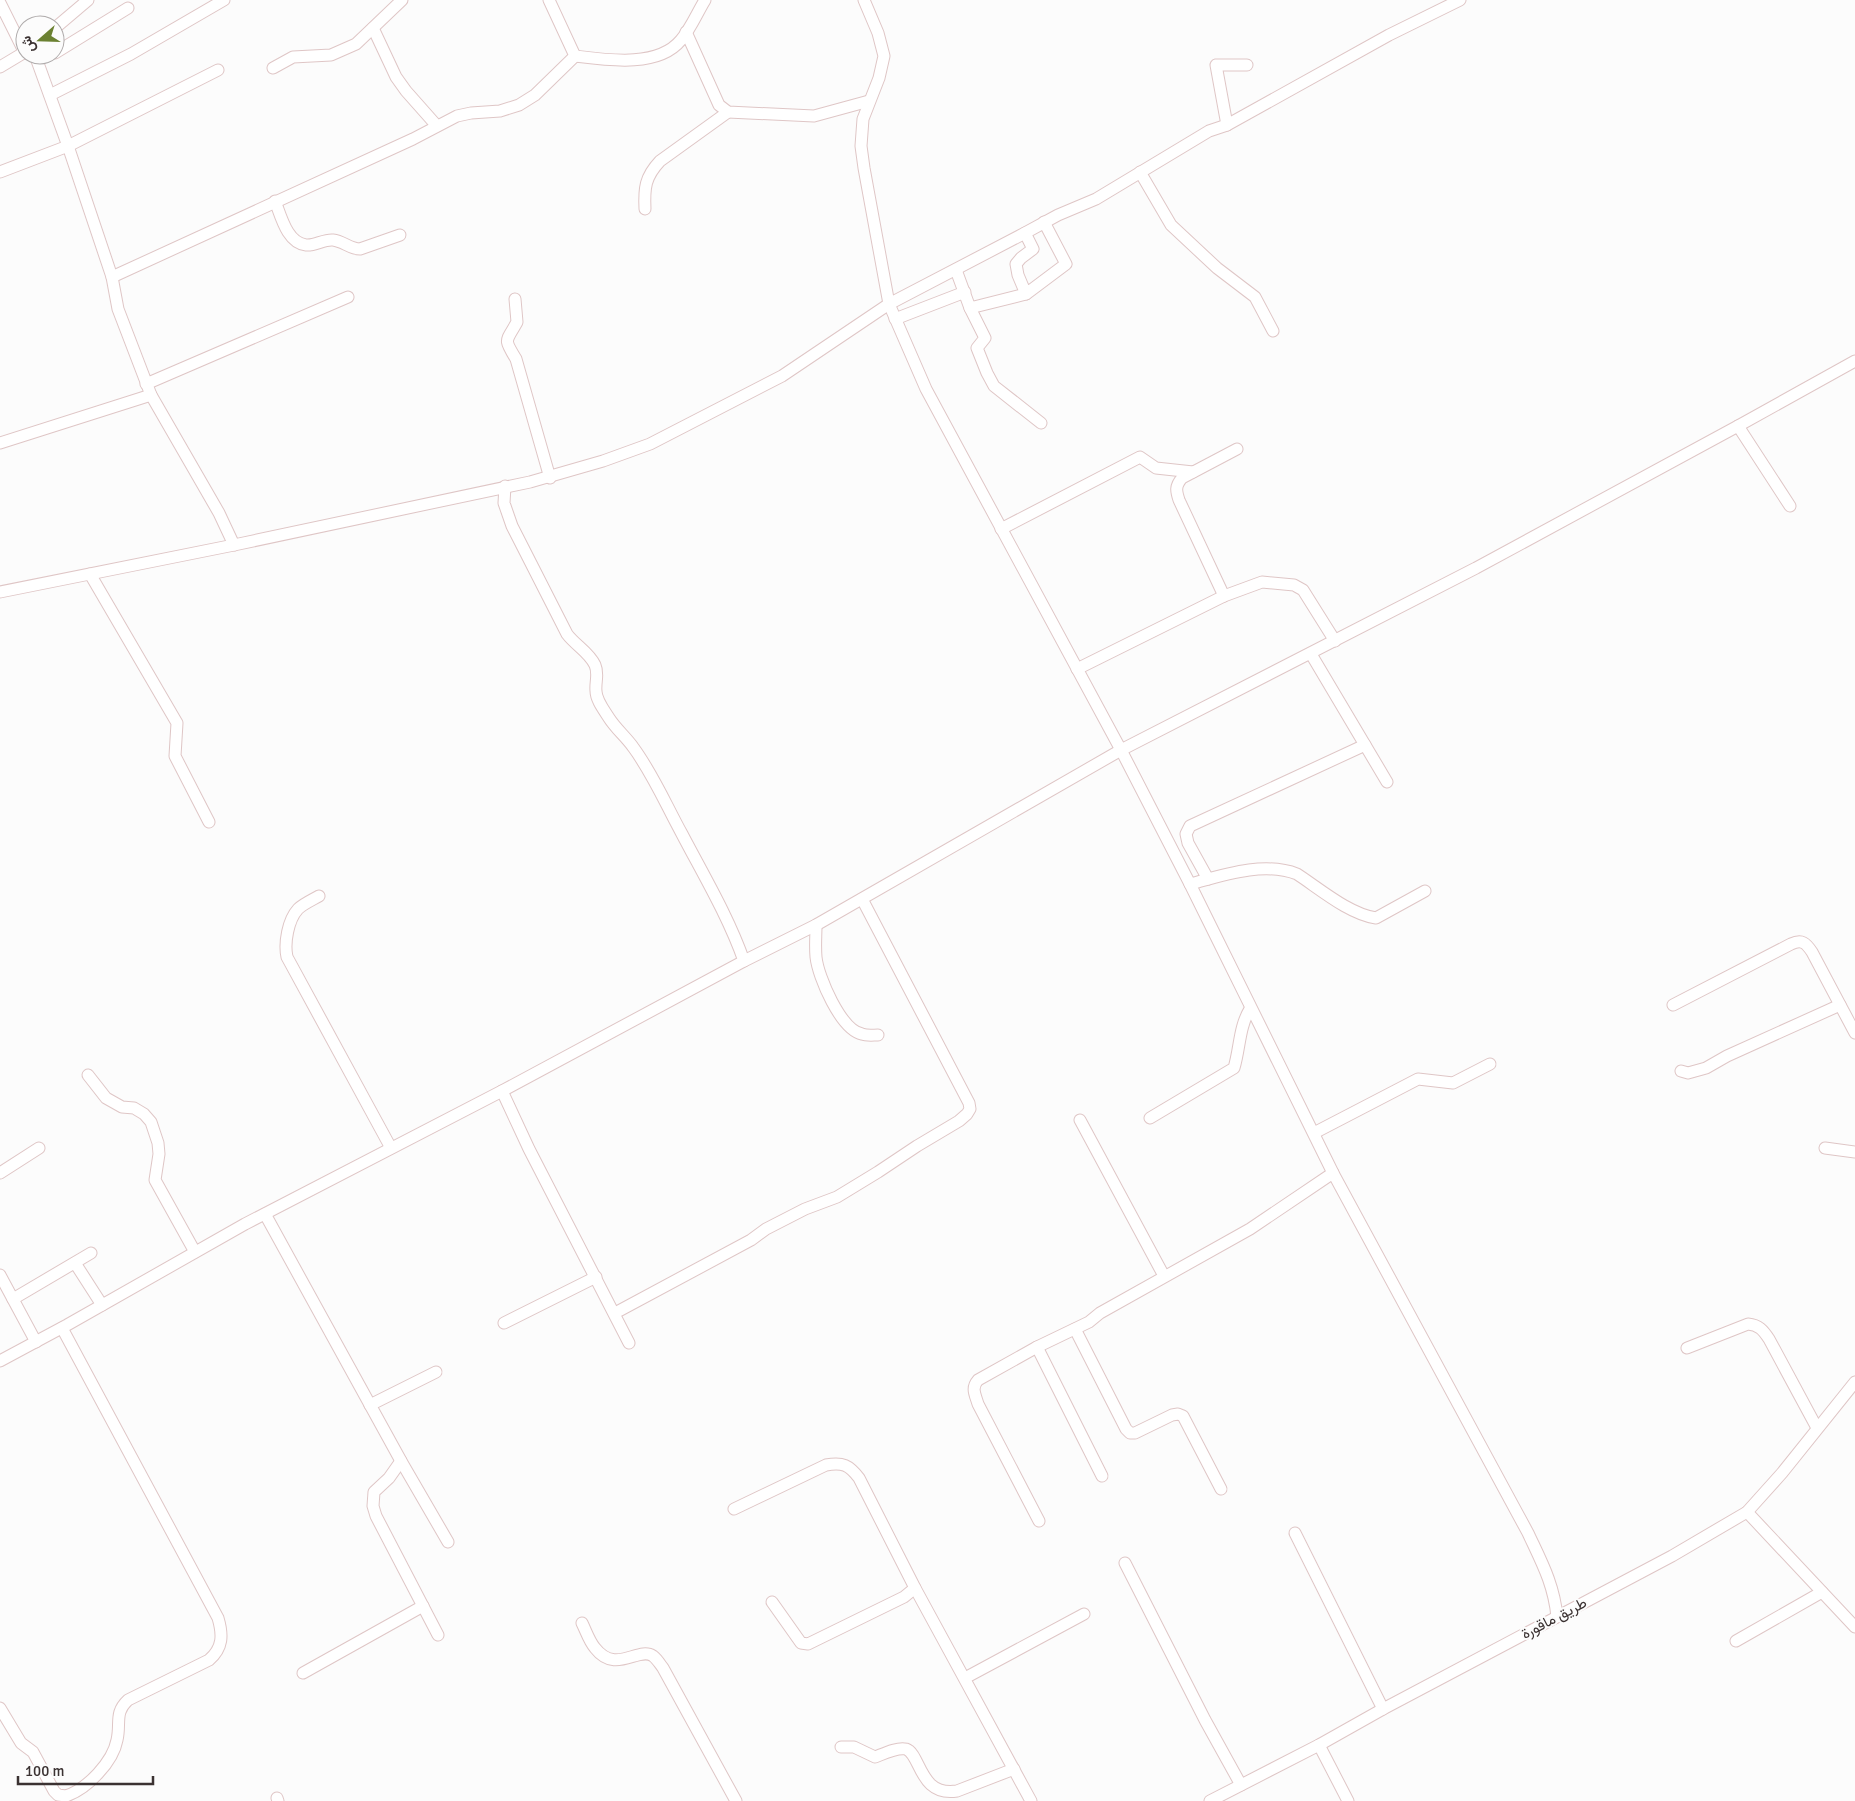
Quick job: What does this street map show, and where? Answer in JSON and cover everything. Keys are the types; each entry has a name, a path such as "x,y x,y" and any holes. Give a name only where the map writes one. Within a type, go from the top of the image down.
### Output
{"street":[{"path":"65,20 88,0"},
{"path":"50,95 131,54 224,0"},
{"path":"273,68 293,57 320,57 343,51 356,44 402,0"},
{"path":"549,0 575,56"},
{"path":"112,277 414,139 464,114 500,112 519,105 535,95 575,56 631,59 656,57 665,53 681,40 705,0"},
{"path":"0,592 550,478 650,444 782,376 889,304 1044,222 1096,199 1209,132 1227,125 1389,35 1460,0"},
{"path":"867,1 884,56 879,78 863,119 860,146 889,304 908,351 926,390 1121,750 1190,884 1250,1009 1333,1173 1528,1533 1550,1579 1554,1592 1557,1616"},
{"path":"0,3 15,33"},
{"path":"65,47 128,8"},
{"path":"373,28 396,77 437,126"},
{"path":"686,32 720,105 728,112"},
{"path":"0,67 15,59"},
{"path":"38,65 112,277 118,308 146,384 219,513 234,545"},
{"path":"1227,125 1216,65 1247,65"},
{"path":"0,172 68,146 218,70"},
{"path":"645,209 646,184 651,171 660,161 728,112 814,116 869,101"},
{"path":"1140,172 1171,225 1217,268 1255,297 1273,331"},
{"path":"275,202 286,229 294,239 307,245 330,240 339,241 355,249 360,249 400,235"},
{"path":"970,308 1026,294 1066,264 1044,222"},
{"path":"1026,233 1033,249 1016,264 1018,275 1026,294"},
{"path":"956,270 970,308 985,338 977,348 994,386 1041,422"},
{"path":"895,319 965,292"},
{"path":"146,384 348,297"},
{"path":"514,298 517,322 508,334 507,342 516,359 550,478"},
{"path":"0,1361 265,1214 502,1091 744,961 816,925 1121,750 1476,568 1854,365"},
{"path":"0,443 151,395"},
{"path":"1738,426 1790,506"},
{"path":"1224,596 1176,490 1182,478 1237,449"},
{"path":"1001,528 1140,457 1156,468 1193,472"},
{"path":"505,486 504,503 507,515 529,561 567,634 571,640 585,651 596,666 598,680 595,689 598,699 610,720 633,747 647,769 717,900 744,961"},
{"path":"90,574 177,722 175,756 209,822"},
{"path":"1077,669 1224,596 1262,582 1294,585 1303,590 1335,641"},
{"path":"1311,654 1386,782"},
{"path":"1208,878 1188,843 1186,834 1190,826 1365,745"},
{"path":"1190,884 1208,878 1263,868 1288,870 1351,909 1376,918 1425,892"},
{"path":"319,896 301,907 295,914 288,936 287,956 391,1148"},
{"path":"615,1314 751,1240 766,1229 805,1209 837,1197 959,1121 970,1109 969,1103 862,899"},
{"path":"816,925 818,968 832,1002 841,1016 860,1034 878,1036"},
{"path":"1673,1005 1798,941 1807,944 1855,1033"},
{"path":"1682,1071 1688,1073 1706,1068 1727,1056 1840,1004"},
{"path":"1150,1118 1234,1068 1239,1050 1243,1021 1250,1009"},
{"path":"1314,1134 1418,1079 1453,1083 1490,1064"},
{"path":"88,1075 106,1098 122,1107 134,1108 144,1114 151,1122 158,1143 155,1180 195,1252"},
{"path":"502,1091 529,1149 629,1343"},
{"path":"1080,1120 1164,1276"},
{"path":"0,1173 39,1148"},
{"path":"1826,1148 1855,1152"},
{"path":"1039,1521 978,1404 974,1385 978,1380 1037,1347 1089,1322 1100,1313 1164,1276 1250,1229 1333,1173"},
{"path":"265,1214 401,1461 448,1542"},
{"path":"13,1299 92,1253"},
{"path":"75,1263 102,1305"},
{"path":"0,1275 36,1342"},
{"path":"504,1323 596,1277"},
{"path":"1687,1348 1748,1324 1757,1325 1769,1339 1817,1428"},
{"path":"0,1708 21,1743 33,1752 54,1791 58,1795 66,1796 95,1778 106,1763 117,1742 118,1716 122,1705 128,1700 209,1660 216,1654 221,1643 222,1632 218,1618 62,1328"},
{"path":"1076,1329 1126,1429 1130,1432 1136,1432 1172,1415 1178,1414 1183,1416 1221,1489"},
{"path":"1037,1347 1102,1476"},
{"path":"370,1405 436,1372"},
{"name":"طريق ماقورة","path":"1210,1801 1319,1745 1383,1709 1672,1556 1747,1512 1782,1473 1855,1382"},
{"path":"401,1461 374,1492 373,1506 376,1516 438,1636"},
{"path":"734,1509 826,1465 838,1463 852,1469 860,1478 915,1588 1031,1801"},
{"path":"1747,1512 1855,1628"},
{"path":"1295,1533 1383,1709"},
{"path":"1125,1563 1205,1720 1241,1785"},
{"path":"772,1602 801,1643 808,1644 904,1596 915,1588"},
{"path":"1736,1642 1822,1592"},
{"path":"303,1672 423,1606"},
{"path":"965,1678 1084,1614"},
{"path":"582,1623 593,1646 606,1658 623,1660 647,1654 652,1655 657,1660 736,1801"},
{"path":"1319,1745 1348,1801"},
{"path":"841,1747 854,1748 875,1757 900,1749 906,1750 913,1756 927,1780 936,1787 951,1792 1014,1769"}]}
